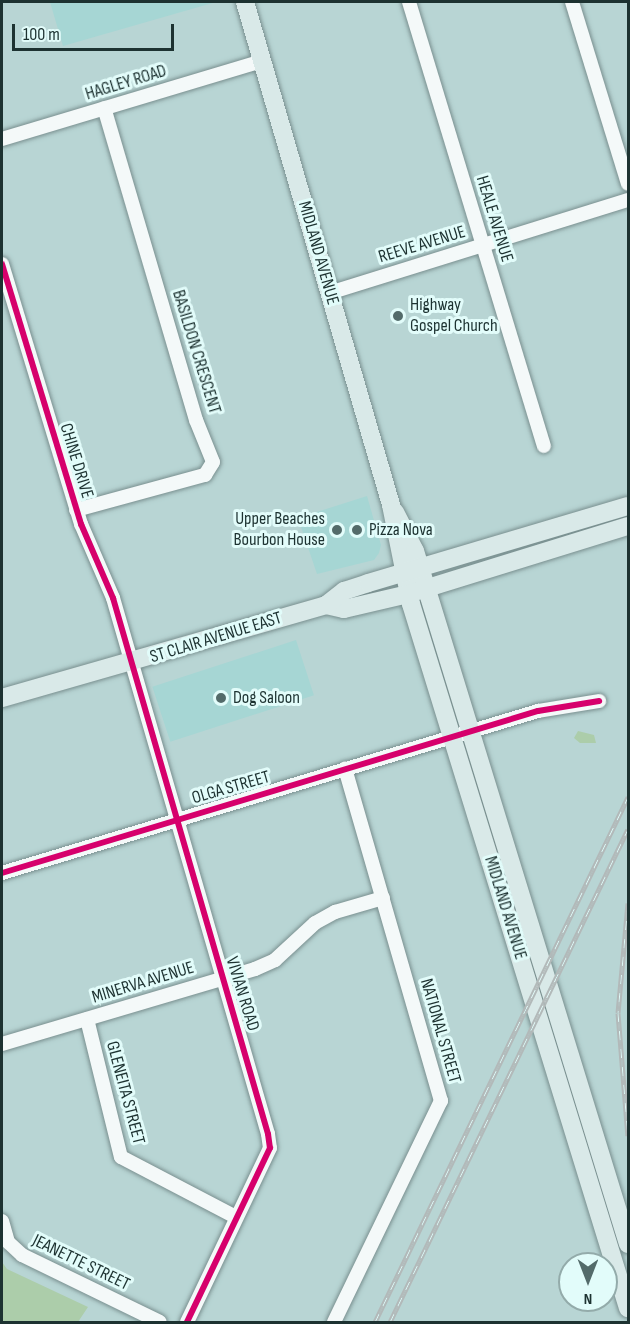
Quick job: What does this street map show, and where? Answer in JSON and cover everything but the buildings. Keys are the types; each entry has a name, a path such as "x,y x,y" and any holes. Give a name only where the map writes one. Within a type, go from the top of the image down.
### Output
{"main road":[{"name":"MIDLAND AVENUE","path":"245,2 416,592 628,1308"},
{"name":"ST CLAIR AVENUE EAST","path":"2,698 326,605 344,591 628,507"},
{"name":"ST CLAIR AVENUE EAST","path":"326,605 344,609 416,592 628,526"},
{"name":"MIDLAND AVENUE","path":"460,735 628,1244"}],"street":[{"name":"HEALE AVENUE","path":"409,2 544,446"},
{"path":"572,2 628,184"},
{"name":"HAGLEY ROAD","path":"2,139 262,61"},
{"name":"BASILDON CRESCENT","path":"76,510 205,475 213,462 196,420 104,108"},
{"name":"REEVE AVENUE","path":"329,293 628,201"},
{"name":"CHINE DRIVE","path":"2,264 76,510 113,598 130,663"},
{"name":"VIVIAN ROAD","path":"130,663 270,1148 187,1323"},
{"name":"OLGA STREET","path":"2,873 538,711 599,701"},
{"name":"NATIONAL STREET","path":"334,1323 441,1101 345,769"},
{"name":"MINERVA AVENUE","path":"2,1044 222,979 275,960 315,923 335,912 383,898"},
{"name":"GLENEITA STREET","path":"87,1019 121,1156 236,1217"},
{"name":"JEANETTE STREET","path":"2,1221 8,1242 22,1255 160,1323"}],"shaded area":[{"path":"50,2 216,2 63,46"},
{"path":"367,496 381,545 379,553 374,560 317,574 298,518"},
{"path":"296,640 314,695 170,742 152,687"}],"green space":[{"path":"578,731 594,735 596,743 580,743 574,738"},
{"path":"2,1262 7,1269 88,1307 78,1322 2,1322"}],"railway":[{"path":"375,1322 628,797"},
{"path":"390,1322 628,829"},
{"path":"628,903 618,1013 628,1136"}],"cycle path":[{"path":"2,264 81,524 113,598 268,1134 270,1148 187,1322"},
{"path":"2,873 538,711 599,701"}],"place":[{"name":"Highway Gospel Church","path":"398,316"},
{"name":"Upper Beaches Bourbon House","path":"337,530"},
{"name":"Pizza Nova","path":"357,530"},
{"name":"Dog Saloon","path":"221,698"}]}
